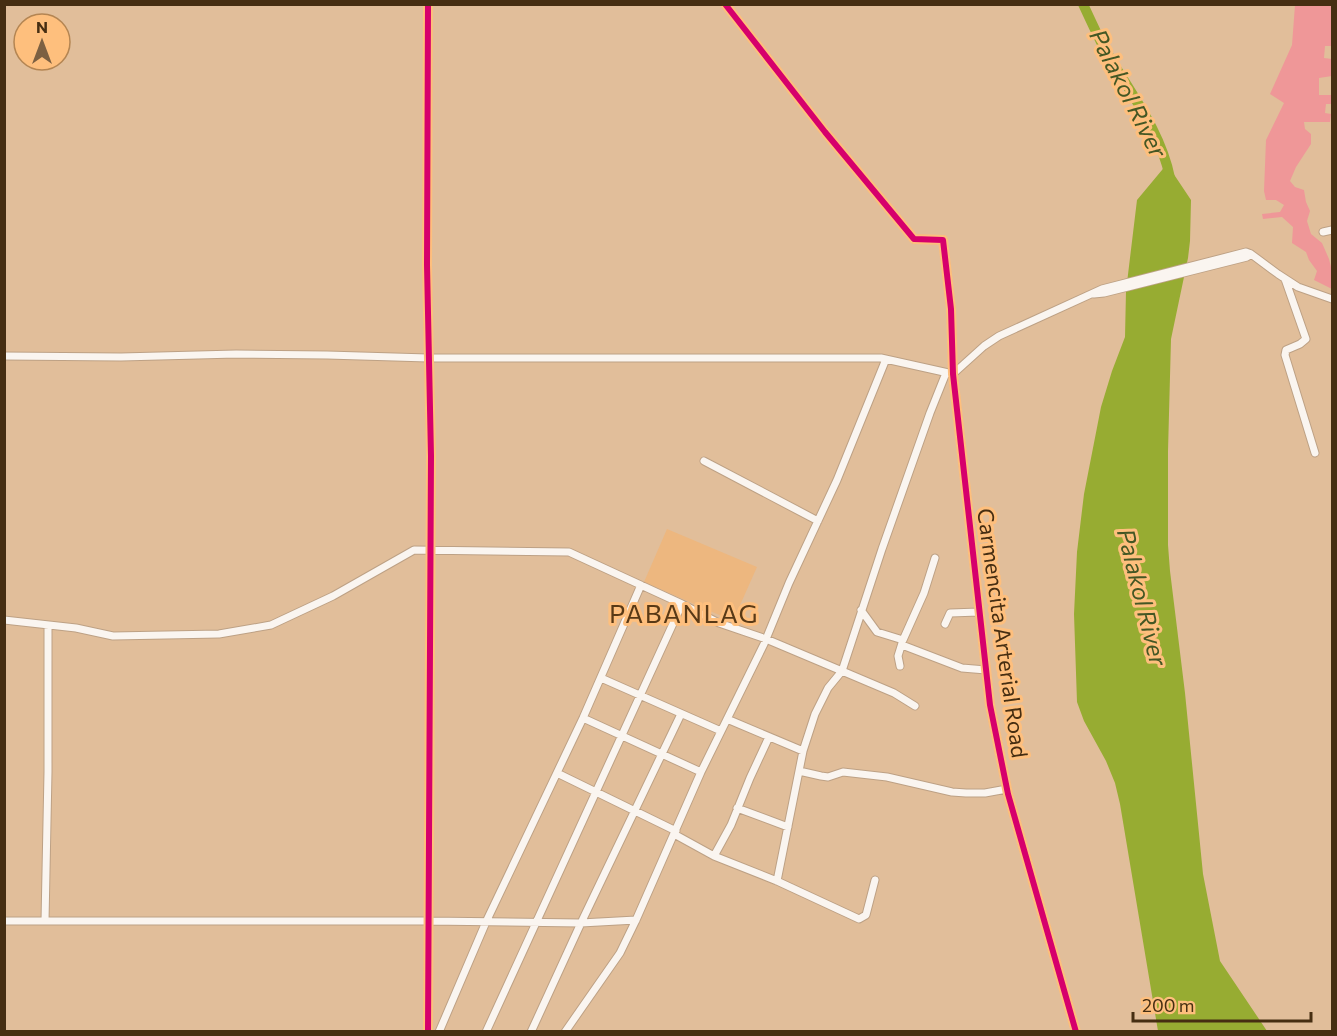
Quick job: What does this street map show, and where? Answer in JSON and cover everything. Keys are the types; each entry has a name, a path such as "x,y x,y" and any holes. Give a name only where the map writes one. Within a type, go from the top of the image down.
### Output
{"street":[{"path":"428,4 426,158 431,456 428,1032"},
{"name":"Carmencita Arterial Road","path":"725,4 825,132 914,239 943,240 951,309 949,374 990,705 1007,789 1076,1032"},
{"path":"1323,232 1332,230"},
{"path":"777,881 803,752 815,714 828,688 842,670 930,413 949,374 999,336 1092,294 1248,254 1298,287 1332,299"},
{"path":"1285,279 1306,339 1286,350 1285,355 1315,453"},
{"path":"4,356 122,357 236,354 428,358 886,359 949,374"},
{"path":"565,1032 620,953 636,920 701,772 766,639 789,583 837,480 886,359"},
{"path":"704,461 818,521"},
{"path":"4,620 76,628 113,636 219,634 271,624 333,596 414,550 569,552 719,623 766,639 842,670 894,693 915,706"},
{"path":"900,666 898,656 902,643 924,593 935,558"},
{"path":"439,1032 486,922 602,678 641,585"},
{"path":"486,1032 682,604"},
{"path":"861,610 877,632 962,668 986,670"},
{"path":"945,624 950,613 979,612"},
{"path":"45,921 48,625"},
{"path":"602,678 721,731"},
{"path":"531,1032 580,923 681,714"},
{"path":"583,718 701,772"},
{"path":"728,719 803,752"},
{"path":"714,856 731,825 769,737"},
{"path":"799,771 821,777 843,772 887,777 952,792 985,793 1007,789"},
{"path":"557,773 675,833 714,856 777,881 859,919 866,915 875,880"},
{"path":"737,808 788,827"},
{"path":"4,921 580,923 636,920"}],"shaded area":[{"path":"1295,5 1332,5 1332,46 1325,46 1324,58 1332,59 1332,76 1319,78 1319,95 1332,95 1332,104 1326,104 1325,113 1331,114 1330,122 1304,122 1305,129 1311,134 1311,144 1290,181 1295,187 1304,190 1310,211 1307,221 1311,234 1322,243 1329,259 1332,289 1314,280 1317,271 1306,252 1292,243 1293,227 1282,217 1263,219 1262,214 1280,212 1284,205 1276,200 1266,200 1264,191 1266,140 1284,103 1270,94 1292,45"},
{"path":"667,529 757,567 733,621 644,582"}],"water":[{"path":"1167,164 1191,200 1188,258 1171,339 1168,545 1203,874 1220,961 1267,1031 1158,1031 1115,783 1077,702 1074,614 1077,552 1084,494 1101,407 1125,337 1126,291 1137,200"}],"waterway":[{"name":"Palakol River","path":"1083,4 1110,59 1150,124 1165,159 1170,178"}],"cycle path":[{"path":"428,4 427,265 431,456 428,1032"},
{"path":"725,4 825,132 914,239 943,240 951,309 953,374 990,705 1008,794 1076,1032"}],"district":[{"name":"PABANLAG","path":"684,612"}]}
